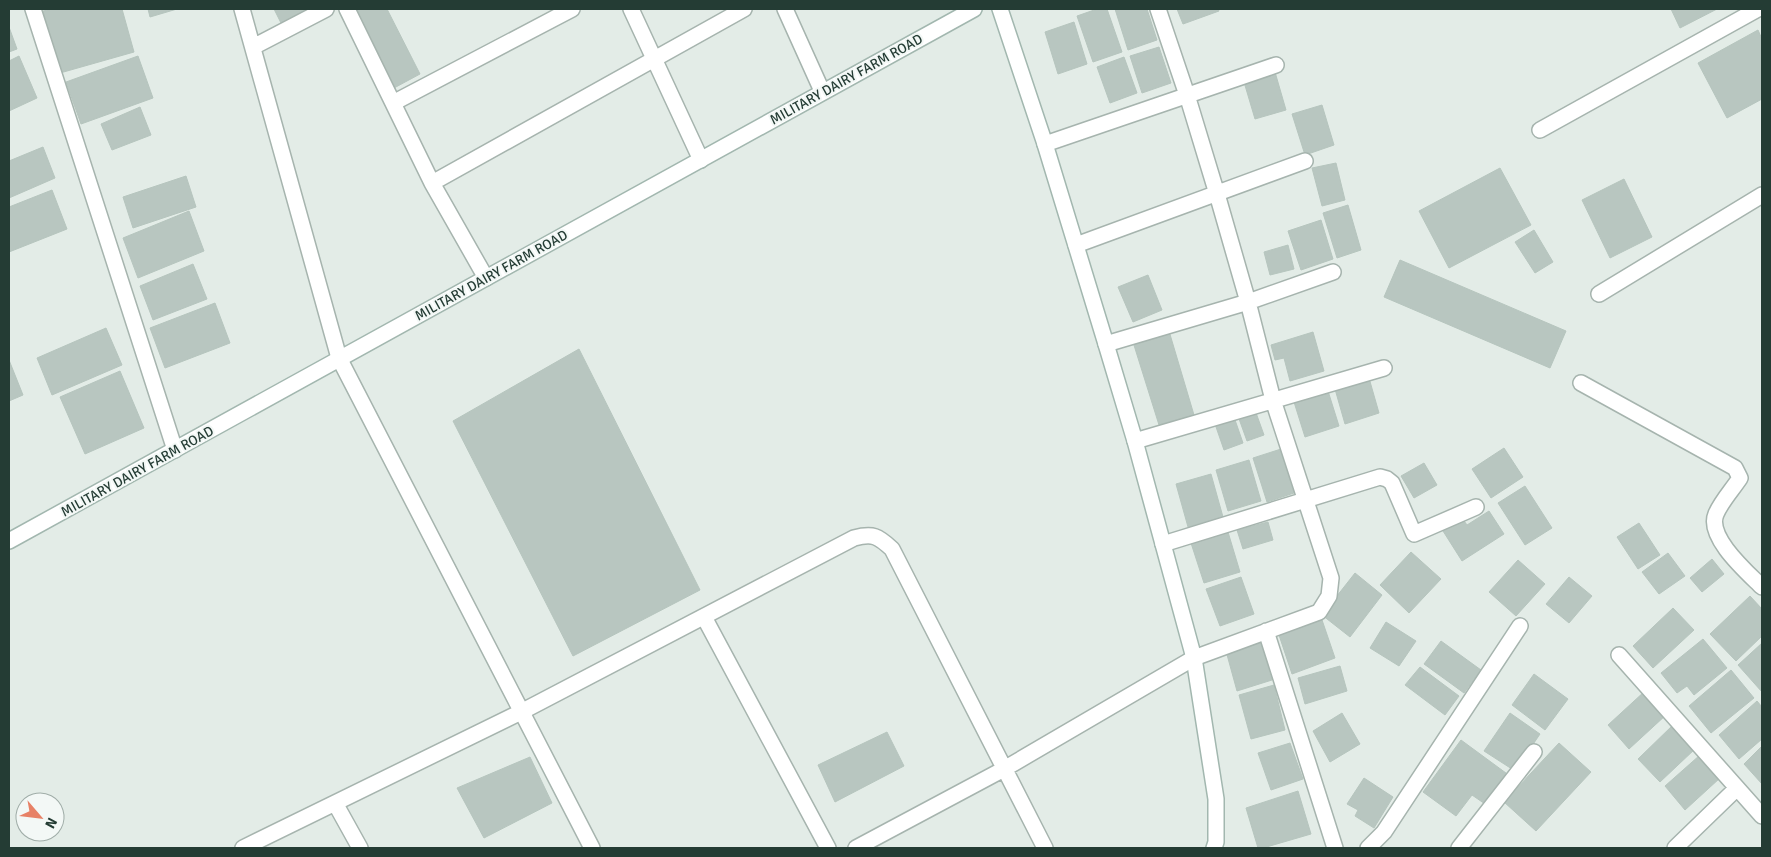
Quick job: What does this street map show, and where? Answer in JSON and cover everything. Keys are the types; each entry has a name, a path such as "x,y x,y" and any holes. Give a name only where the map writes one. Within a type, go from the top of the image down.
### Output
{"street":[{"path":"33,9 175,450"},
{"path":"242,9 339,358 592,848"},
{"path":"253,47 326,9"},
{"path":"347,9 432,183 486,278"},
{"path":"392,103 572,9"},
{"path":"631,9 701,160"},
{"path":"432,183 744,9"},
{"path":"785,9 822,91"},
{"name":"MILITARY DAIRY FARM ROAD","path":"9,541 701,160 822,91 974,9"},
{"path":"1000,9 1046,144 1135,441 1194,658 1216,799 1216,842 1214,848"},
{"path":"856,848 1004,769 1194,658 1319,612 1329,596 1332,578 1273,400 1248,302 1217,194 1158,9"},
{"path":"1540,130 1758,9"},
{"path":"1046,144 1276,65"},
{"path":"1076,245 1305,162"},
{"path":"1599,294 1762,195"},
{"path":"1106,344 1248,302 1333,272"},
{"path":"1135,441 1384,368"},
{"path":"1581,383 1735,468 1740,478 1714,516 1715,528 1728,552 1762,588"},
{"path":"1163,544 1380,477 1392,483 1414,534 1476,507"},
{"path":"243,848 521,712 854,538 868,534 881,538 892,548 1045,848"},
{"path":"704,617 828,848"},
{"path":"1368,848 1384,832 1520,626"},
{"path":"1266,632 1334,848"},
{"path":"1619,655 1762,816"},
{"path":"1459,848 1534,752"},
{"path":"1675,848 1738,788"},
{"path":"335,803 360,848"}],"building":[{"path":"52,9 122,9 134,52 60,73 43,11"},
{"path":"148,9 177,9 150,17"},
{"path":"274,9 308,9 281,23"},
{"path":"354,9 387,9 420,74 394,88"},
{"path":"1097,9 1107,9 1122,52 1093,62 1077,16"},
{"path":"1115,9 1147,9 1157,40 1128,50"},
{"path":"1177,9 1218,9 1219,11 1183,24"},
{"path":"1671,9 1717,9 1680,28"},
{"path":"1074,22 1087,64 1058,74 1045,32"},
{"path":"9,27 17,49 9,52"},
{"path":"1758,30 1762,39 1762,99 1727,118 1698,63"},
{"path":"1159,47 1171,83 1142,93 1130,56"},
{"path":"19,56 37,98 9,111 9,61"},
{"path":"138,56 153,98 81,124 66,82"},
{"path":"1124,57 1137,93 1110,103 1097,67"},
{"path":"1275,72 1286,110 1255,119 1244,82"},
{"path":"1322,105 1334,145 1305,155 1292,114"},
{"path":"140,107 151,135 112,150 101,124"},
{"path":"43,147 55,178 9,198 9,161"},
{"path":"1336,163 1345,200 1322,206 1312,168"},
{"path":"1500,168 1531,225 1449,268 1419,211"},
{"path":"186,176 196,207 133,228 123,197"},
{"path":"1624,179 1652,237 1610,258 1582,200"},
{"path":"52,190 67,229 9,252 9,207"},
{"path":"1348,205 1361,250 1337,258 1323,213"},
{"path":"189,211 204,251 138,278 123,238"},
{"path":"1321,220 1333,259 1301,270 1288,231"},
{"path":"1534,230 1553,262 1535,273 1515,242"},
{"path":"1288,245 1294,269 1270,275 1264,252"},
{"path":"1400,260 1566,331 1550,368 1384,297"},
{"path":"193,264 207,299 153,320 140,286"},
{"path":"1148,275 1162,310 1133,322 1118,287"},
{"path":"215,303 230,343 165,368 150,328"},
{"path":"106,328 122,365 52,395 37,358"},
{"path":"1169,331 1194,415 1159,425 1133,342"},
{"path":"1313,332 1324,371 1290,381 1284,358 1275,360 1271,345"},
{"path":"579,349 700,590 573,656 453,421"},
{"path":"9,360 23,395 9,401"},
{"path":"120,371 144,428 85,454 60,397"},
{"path":"1369,378 1379,413 1345,424 1335,389"},
{"path":"1328,391 1339,426 1305,437 1294,402"},
{"path":"1255,410 1264,435 1247,441 1238,416"},
{"path":"1234,417 1243,443 1224,450 1215,424"},
{"path":"1504,448 1523,477 1491,498 1472,469"},
{"path":"1281,449 1294,493 1267,502 1253,458"},
{"path":"1249,460 1261,501 1228,511 1216,470"},
{"path":"1424,463 1437,485 1414,498 1401,476"},
{"path":"1211,474 1223,517 1188,527 1176,484"},
{"path":"1525,486 1552,528 1525,545 1498,503"},
{"path":"1489,511 1504,534 1462,561 1443,531 1462,518 1467,525"},
{"path":"1268,522 1273,540 1243,549 1237,530"},
{"path":"1639,523 1660,555 1638,569 1617,537"},
{"path":"1228,532 1240,572 1204,583 1191,543"},
{"path":"1411,552 1441,579 1409,613 1380,585"},
{"path":"1668,553 1685,576 1659,594 1642,572"},
{"path":"1712,559 1724,574 1702,592 1690,578"},
{"path":"1518,560 1545,584 1516,616 1489,592"},
{"path":"1355,573 1382,595 1350,637 1322,615"},
{"path":"1241,577 1254,614 1220,626 1206,589"},
{"path":"1569,577 1592,596 1569,623 1546,604"},
{"path":"1750,596 1762,609 1762,636 1736,661 1710,634"},
{"path":"1673,608 1694,630 1653,668 1633,646"},
{"path":"1321,617 1335,658 1292,674 1278,632"},
{"path":"1386,622 1416,641 1399,666 1370,648"},
{"path":"1703,639 1727,668 1694,695 1687,686 1677,693 1661,673"},
{"path":"1261,641 1272,680 1237,691 1226,651"},
{"path":"1441,641 1481,670 1464,693 1424,664"},
{"path":"1762,643 1762,692 1738,665"},
{"path":"1340,666 1347,691 1305,704 1298,678"},
{"path":"1420,667 1459,696 1445,715 1405,685"},
{"path":"1731,670 1754,698 1711,733 1689,706"},
{"path":"1534,674 1568,699 1545,730 1512,705"},
{"path":"1274,685 1285,730 1251,739 1239,695"},
{"path":"1645,691 1666,715 1629,749 1608,725"},
{"path":"1757,701 1762,707 1762,739 1739,759 1719,735"},
{"path":"1342,713 1360,744 1330,762 1313,731"},
{"path":"1510,713 1540,734 1515,771 1484,751"},
{"path":"1673,725 1695,749 1660,782 1638,759"},
{"path":"887,732 904,766 835,802 818,765"},
{"path":"1461,740 1510,776 1488,806 1472,795 1456,816 1423,792"},
{"path":"1290,743 1303,779 1271,790 1258,753"},
{"path":"1559,743 1591,772 1536,831 1504,802"},
{"path":"1762,746 1762,784 1744,764"},
{"path":"1700,755 1720,778 1685,810 1665,786"},
{"path":"530,757 552,803 484,838 457,788"},
{"path":"1364,778 1393,797 1374,828 1355,816 1358,810 1347,804"},
{"path":"1298,791 1311,834 1258,848 1246,808"}]}
